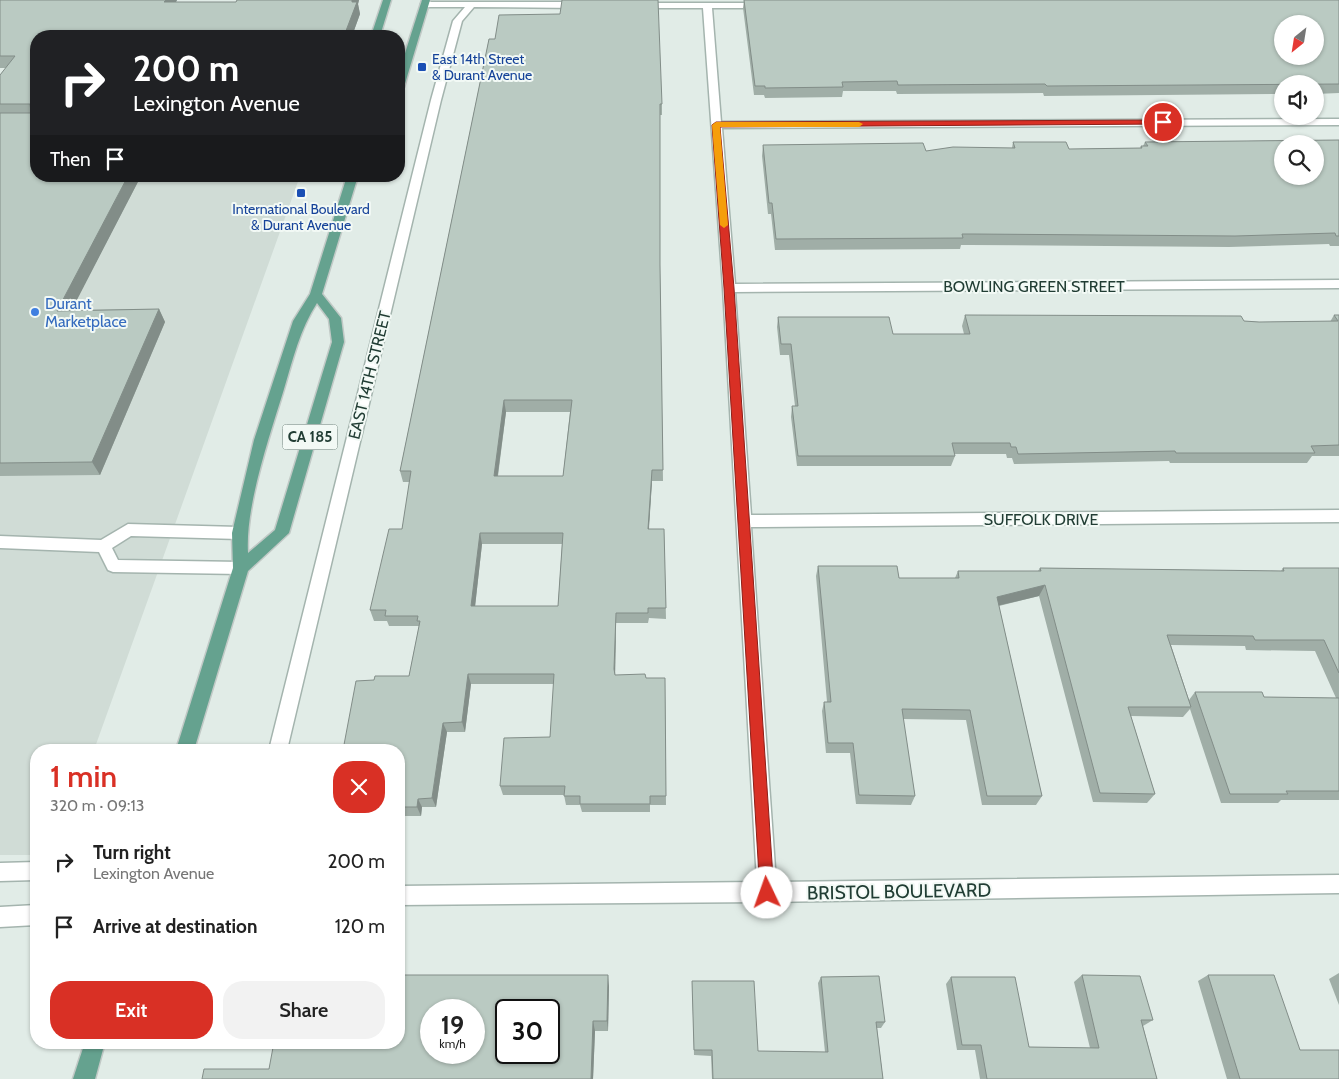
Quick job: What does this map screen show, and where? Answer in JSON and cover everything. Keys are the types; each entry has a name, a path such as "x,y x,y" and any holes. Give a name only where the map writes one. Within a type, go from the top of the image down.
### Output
{"main road":[{"path":"376,30 387,0"},
{"path":"405,68 425,2"},
{"name":"CA 185","path":"187,744 241,568 239,532 261,440 299,321 316,294 351,182"},
{"name":"CA 185","path":"241,568 282,534 338,342 335,318 316,294"},
{"path":"84,1079 93,1049"}],"street":[{"path":"425,2 471,5 589,5"},
{"path":"628,5 776,4"},
{"name":"EAST 14TH STREET","path":"279,744 436,100 458,21 471,5"},
{"path":"707,5 729,288 767,893"},
{"path":"716,125 1339,122"},
{"name":"BOWLING GREEN STREET","path":"729,288 1339,284"},
{"name":"SUFFOLK DRIVE","path":"744,521 1339,516"},
{"path":"1,542 104,546 128,530 239,532"},
{"path":"104,546 113,566 241,568"},
{"path":"0,872 30,871"},
{"name":"BRISTOL BOULEVARD","path":"405,896 767,893 1339,884"},
{"path":"0,917 30,915"}],"shaded area":[{"name":"Durant Marketplace","path":"0,140 30,170 30,182 298,182 96,744 30,744 30,855 0,855"}],"building":[{"path":"0,0 236,2 237,0 352,0 352,2 357,2 346,30 30,30 30,104 0,104 0,75 15,56 0,56"},
{"path":"562,0 658,0 662,104 660,104 660,265 663,470 652,470 648,529 664,529 666,608 648,608 648,613 616,613 614,669 615,675 645,674 646,678 665,678 666,796 650,796 650,804 580,804 580,796 564,796 565,786 500,786 504,738 550,737 554,674 468,674 462,722 443,723 432,798 418,799 417,807 405,807 405,744 344,744 356,681 374,680 375,676 409,676 420,621 417,621 418,616 385,616 386,610 370,610 389,529 402,529 411,471 400,471 489,39 495,39 499,15 560,14","holes":["504,400 572,400 563,476 494,476","480,533 563,533 558,606 471,606"]},
{"path":"744,0 1339,0 1339,84 1324,84 1324,75 1274,75 1274,84 898,85 897,81 842,82 843,87 765,88 765,86 755,86"},
{"path":"0,113 30,113 30,182 125,182 57,311 159,309 92,462 0,463"},
{"path":"1324,140 1339,140 1339,236 1336,236 1335,233 1235,236 962,234 963,238 776,239 772,203 769,203 763,145 923,143 926,151 953,147 1015,148 1013,142 1066,142 1069,149 1142,148 1141,146 1148,146 1145,142 1274,141 1274,185 1324,185"},
{"path":"965,315 1241,316 1244,321 1259,322 1338,321 1334,315 1339,315 1339,445 1311,446 1315,453 1176,453 1175,451 1018,454 1016,447 1011,447 1010,443 952,443 955,456 798,456 792,406 798,406 791,344 781,344 778,317 889,317 893,334 970,334"},
{"path":"818,566 897,566 899,578 959,578 958,571 1041,571 1040,568 1284,571 1283,568 1339,568 1339,673 1324,640 1255,640 1253,636 1167,635 1191,707 1128,707 1155,794 1100,793 1045,585 997,597 1042,796 987,796 970,710 902,709 915,796 859,795 853,743 828,743 824,702 831,702"},
{"path":"1195,692 1262,692 1264,697 1339,698 1339,791 1286,791 1288,794 1230,794"},
{"path":"405,975 608,975 607,1021 593,1021 591,1079 202,1079 204,1069 269,1069 273,1049 405,1049"},
{"path":"1082,975 1140,976 1153,1020 1141,1020 1157,1079 987,1079 981,1045 962,1045 951,977 1015,977 1029,1047 1099,1048"},
{"path":"1208,975 1274,975 1300,1050 1339,1050 1339,1079 1240,1079"},
{"path":"879,976 885,1022 876,1022 883,1079 713,1079 712,1050 694,1050 692,981 754,981 758,1051 828,1052 821,977"}],"slow traffic":[{"path":"724,225 716,125 859,124"}],"place":[{"name":"East 14th Street & Durant Avenue","path":"422,67"},
{"name":"International Boulevard & Durant Avenue","path":"301,193"},
{"name":"Durant Marketplace","path":"35,312"}],"route":[{"path":"767,893 729,288 716,125 1163,122"}]}
